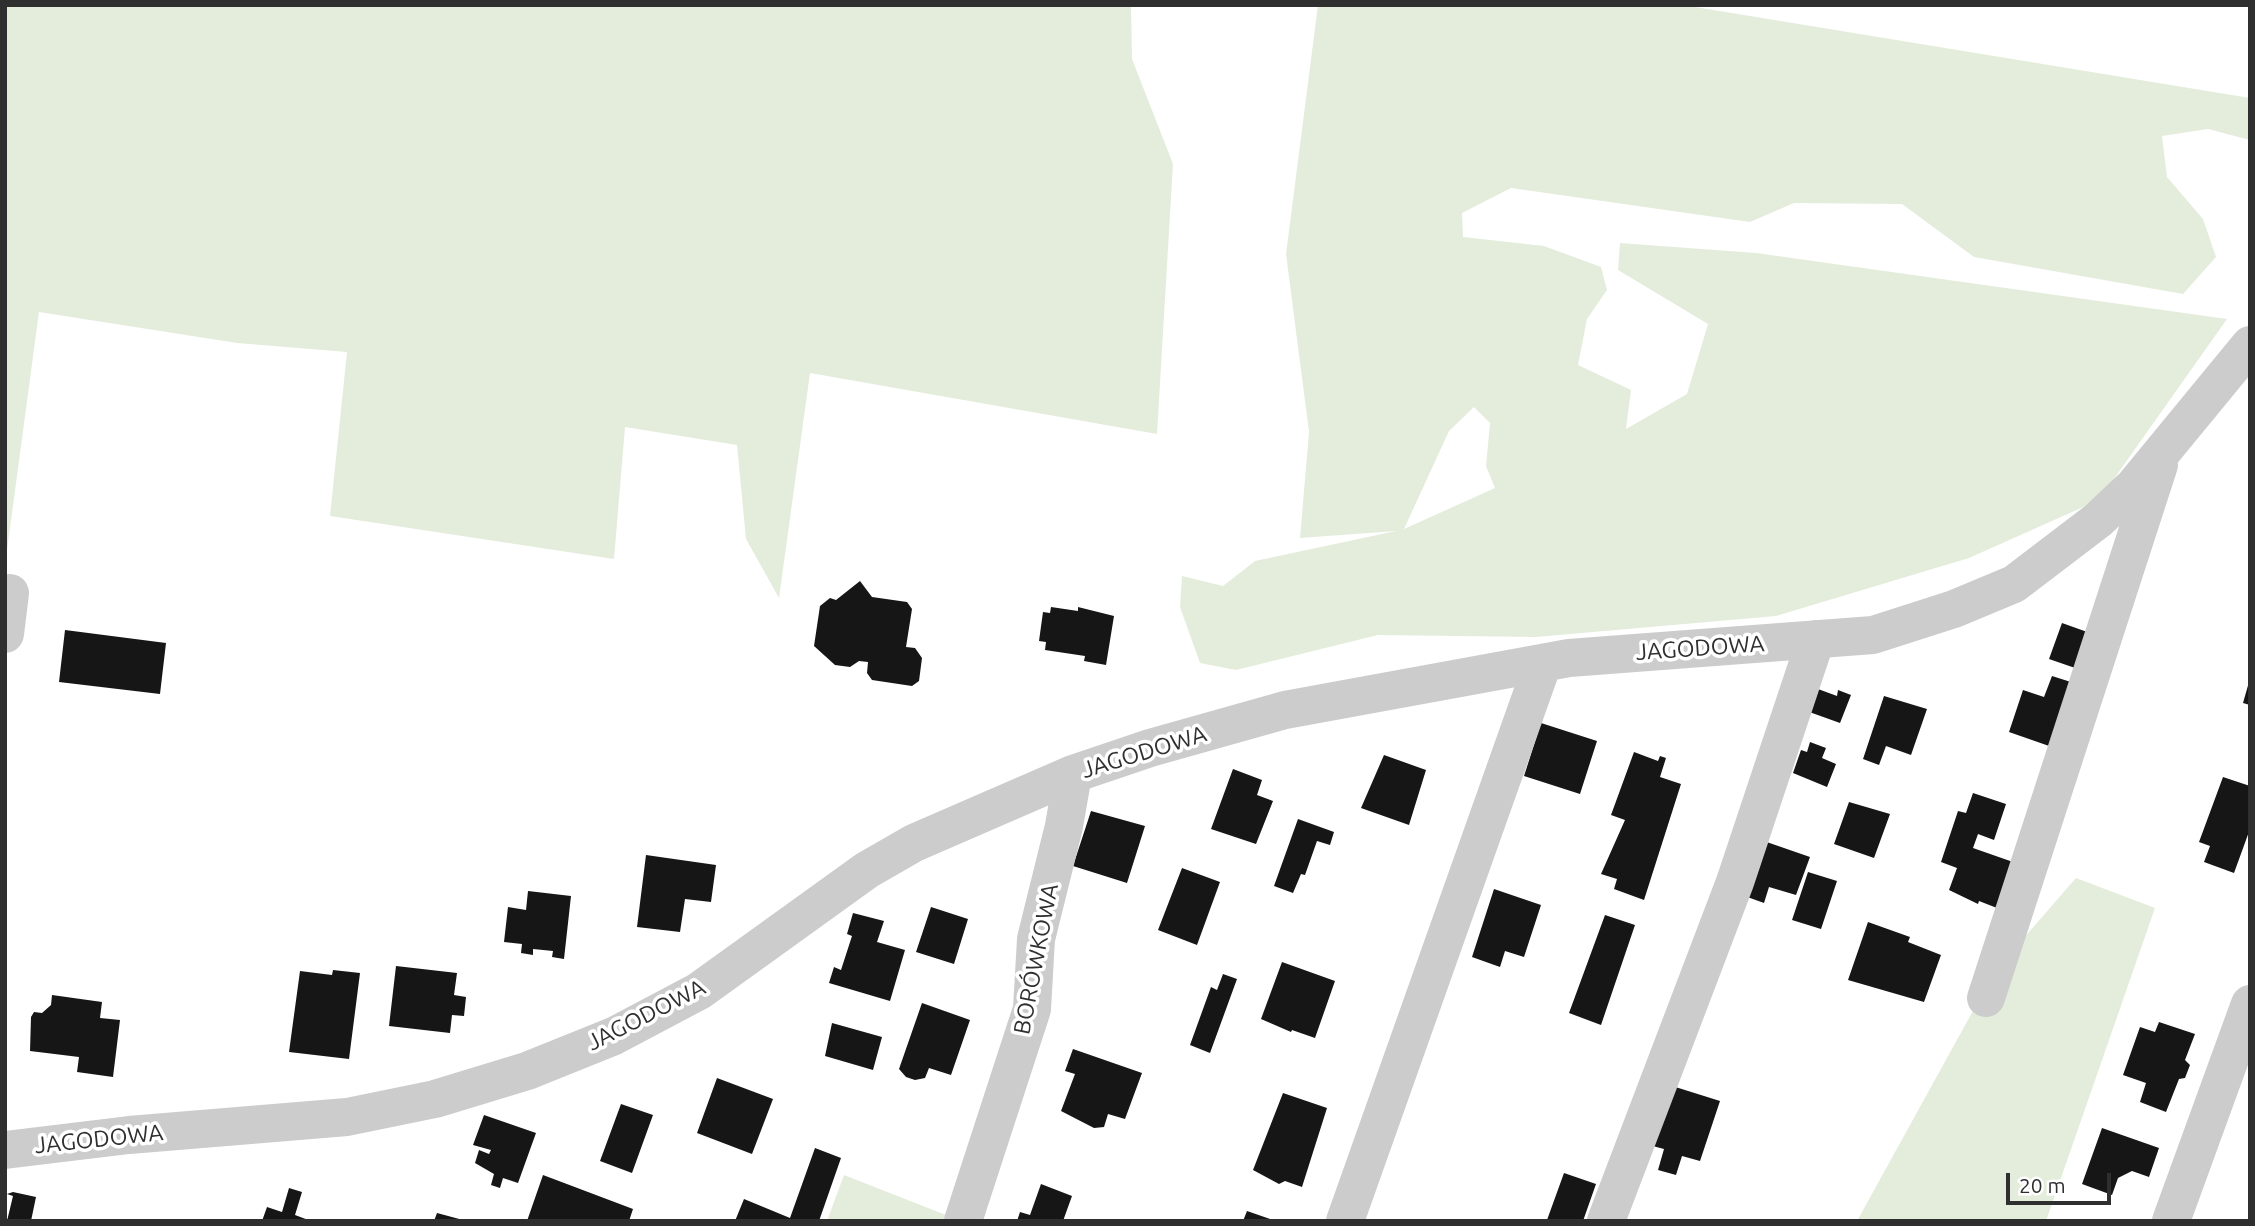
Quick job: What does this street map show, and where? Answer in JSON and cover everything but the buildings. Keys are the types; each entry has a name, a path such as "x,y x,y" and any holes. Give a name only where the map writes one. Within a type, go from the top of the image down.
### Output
{"street":[{"name":"JAGODOWA","path":"5,1150 129,1135 347,1116 435,1098 527,1070 614,1035 699,991 867,870 914,843 1073,774 1150,748 1286,710 1542,663 1873,635 1954,610 2014,584 2098,520 2134,486 2250,345"},
{"path":"1986,998 2164,450"},
{"path":"5,634 10,593"},
{"path":"1606,1221 1735,882 1816,639"},
{"path":"1345,1221 1542,663"},
{"name":"BORÓWKOWA","path":"963,1221 1032,1009 1036,939 1064,826 1073,774"},
{"path":"2171,1221 2250,1004"}],"green space":[{"path":"5,5 1131,5 1132,59 1173,164 1157,434 810,373 779,598 746,539 737,445 625,427 614,559 330,516 347,352 237,343 39,312 5,565"},
{"path":"1318,5 1683,5 2250,98 2250,140 2208,129 2162,136 2167,177 2203,219 2216,257 2183,294 1974,257 1902,204 1794,203 1750,222 1511,188 1462,213 1463,237 1544,246 1601,267 1607,290 1587,319 1578,365 1631,390 1626,429 1687,394 1708,324 1618,270 1620,243 1756,253 2227,319 2099,500 1969,558 1776,616 1536,637 1378,635 1236,670 1200,663 1180,607 1182,576 1223,586 1255,561 1396,531 1300,538 1309,432 1286,254","holes":["1474,407 1490,423 1486,466 1495,488 1404,529 1449,431"]},
{"path":"2076,878 2155,908 2046,1221 1857,1221 1995,971"},
{"path":"844,1175 951,1217 950,1221 827,1221"}]}
